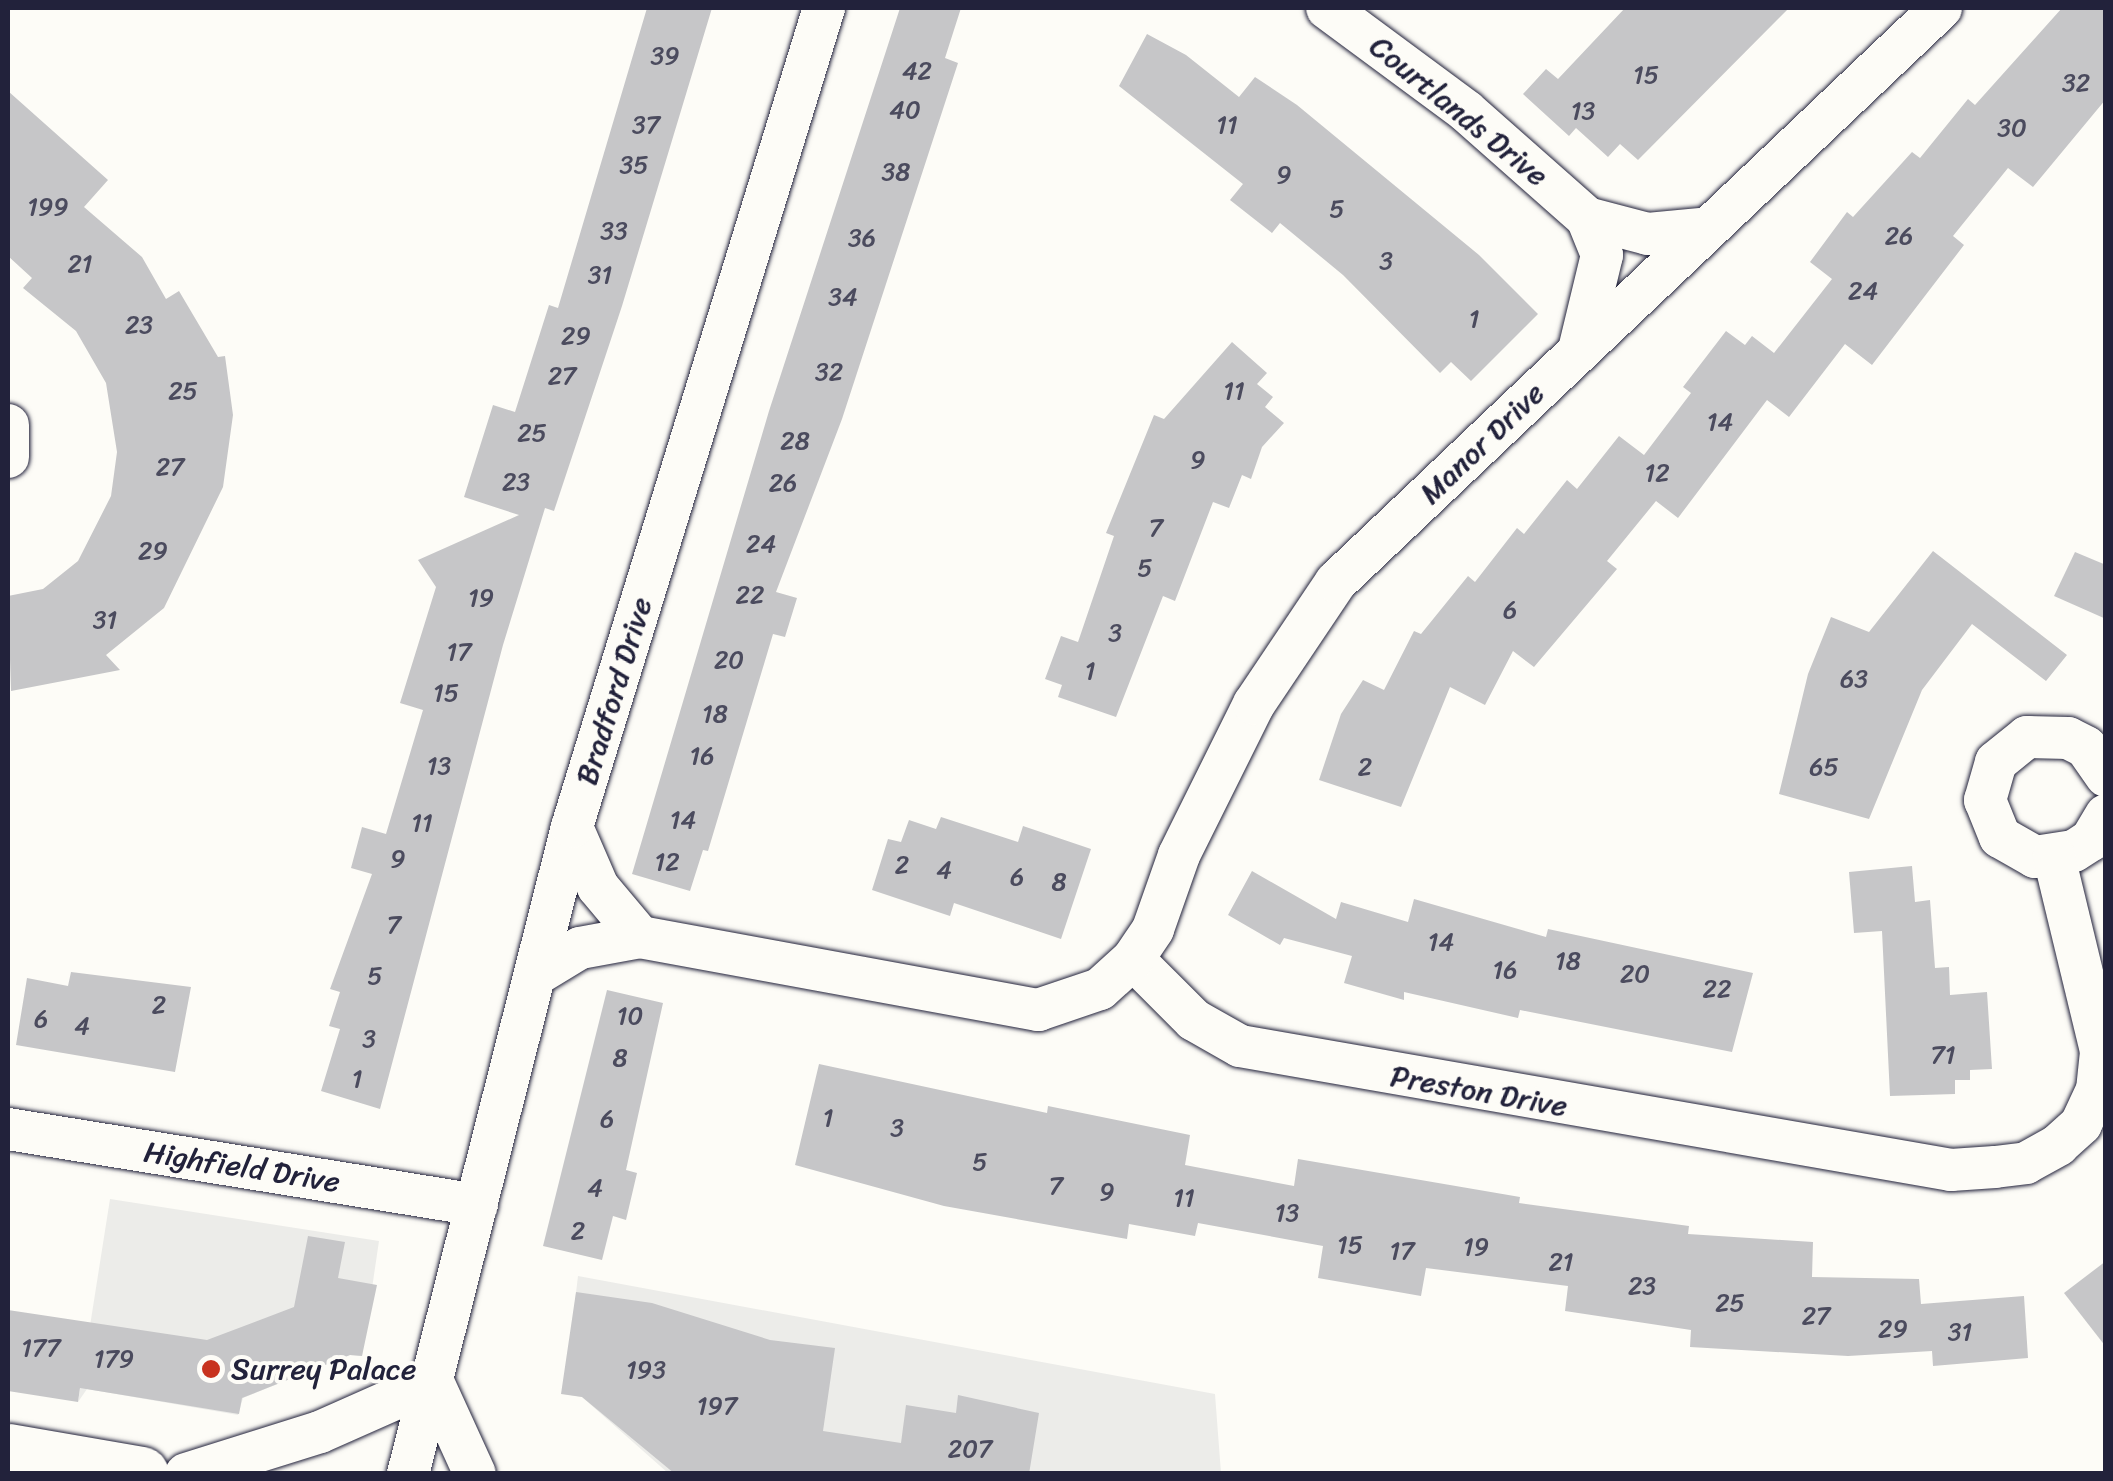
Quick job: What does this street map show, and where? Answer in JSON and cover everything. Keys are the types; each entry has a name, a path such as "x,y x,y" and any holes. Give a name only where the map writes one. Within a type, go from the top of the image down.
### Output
{"highway":[{"path":"8,1452 141,1474"}],"street":[{"name":"Bradford Drive","path":"408,1474 572,827 824,8"},
{"name":"Courtlands Drive","path":"1327,8 1480,123 1588,218 1648,234 1710,228"},
{"name":"Manor Drive","path":"1133,959 1254,704 1294,636 1336,582 1941,8"},
{"path":"1578,350 1602,255 1588,218"},
{"path":"8,425 8,457"},
{"path":"2106,776 2086,747 2048,734 2009,747 1987,780 1990,820 2016,849 2054,857 2091,840 2106,815"},
{"path":"572,827 598,886 640,938"},
{"name":"Preston Drive","path":"1133,959 1194,1020 1240,1046 1951,1170 1996,1167 2026,1163 2058,1145 2081,1124 2097,1090 2101,1051 2054,857"},
{"path":"536,974 580,948 640,938 1038,1010 1100,989 1133,959"},
{"name":"Highfield Drive","path":"8,1128 477,1205"},
{"path":"186,1474 320,1432 433,1382 475,1474"}],"shaded area":[{"path":"110,1199 379,1241 362,1356 350,1355 243,1398 238,1415 87,1389 78,1402"},
{"path":"578,1276 1215,1394 1221,1473 668,1473 582,1397 564,1394"}],"building":[{"path":"647,8 712,8 622,306 554,511 545,508 503,645 380,1109 321,1091 340,1029 329,1026 340,992 330,989 372,874 351,868 362,827 386,834 423,710 400,703 436,587 418,560 519,515 464,497 493,405 515,412 549,305 558,308"},
{"path":"900,8 961,8 945,58 958,63 842,419 776,592 797,598 785,637 773,634 708,851 703,850 690,891 632,874 769,411"},
{"path":"1625,8 1789,8 1638,160 1620,144 1608,157 1576,128 1569,136 1523,94 1546,69 1558,79"},
{"path":"2062,8 2106,8 2106,99 2033,187 2008,168 1953,236 1964,245 1872,365 1845,344 1789,417 1767,400 1678,518 1656,501 1607,561 1617,569 1534,667 1513,651 1485,705 1450,687 1401,807 1319,780 1341,714 1363,680 1384,690 1414,631 1421,634 1468,576 1475,582 1517,528 1524,534 1567,480 1577,489 1619,436 1644,455 1691,393 1683,387 1726,331 1745,345 1752,336 1774,353 1832,279 1810,262 1847,212 1853,217 1912,152 1920,158 1968,99 1975,105"},
{"path":"1147,34 1186,55 1239,97 1255,77 1297,105 1479,255 1538,314 1471,381 1451,362 1440,373 1343,275 1280,223 1272,233 1230,200 1243,184 1119,86"},
{"path":"8,91 108,180 84,207 142,257 166,299 179,291 218,357 225,356 233,415 223,487 164,608 106,655 120,670 11,691 8,596 43,589 78,561 111,496 117,452 106,383 76,331 23,288 32,278 8,256"},
{"path":"1232,342 1267,373 1257,384 1273,397 1265,407 1284,423 1262,447 1251,479 1242,475 1229,508 1213,502 1175,601 1163,596 1116,717 1058,697 1062,685 1045,679 1061,636 1078,642 1114,536 1106,533 1154,415 1164,419"},
{"path":"1933,551 2067,655 2046,681 1972,624 1922,690 1869,819 1779,794 1808,674 1831,617 1869,632"},
{"path":"2075,552 2106,565 2106,619 2054,596"},
{"path":"941,817 1018,842 1023,826 1091,849 1061,939 954,903 950,916 872,890 888,839 901,842 909,820 936,829"},
{"path":"1912,866 1915,902 1930,900 1935,968 1949,967 1950,995 1987,992 1992,1069 1970,1070 1970,1080 1955,1080 1955,1094 1890,1096 1882,931 1854,933 1849,872"},
{"path":"1252,871 1336,919 1341,902 1408,922 1414,899 1546,937 1548,929 1753,973 1732,1052 1520,1010 1518,1018 1404,992 1404,1000 1344,983 1352,956 1284,938 1280,945 1228,915"},
{"path":"71,972 191,987 175,1072 16,1045 27,978 68,986"},
{"path":"607,990 663,1003 626,1170 637,1173 626,1220 613,1216 602,1260 543,1246"},
{"path":"819,1064 1047,1113 1048,1106 1190,1135 1185,1165 1294,1186 1298,1159 1520,1197 1519,1203 1689,1226 1688,1234 1813,1242 1812,1277 1919,1279 1921,1304 2024,1296 2028,1358 1933,1366 1932,1351 1848,1356 1690,1347 1691,1330 1565,1311 1568,1286 1426,1268 1421,1296 1318,1278 1323,1246 1198,1223 1195,1236 1129,1224 1127,1239 944,1206 795,1165"},
{"path":"308,1236 345,1242 338,1278 377,1285 362,1356 350,1355 242,1398 239,1414 80,1388 78,1402 8,1391 8,1310 207,1340 294,1307"},
{"path":"2106,1261 2106,1347 2064,1293"},
{"path":"576,1292 652,1303 770,1340 835,1348 823,1431 901,1443 906,1405 956,1413 958,1395 1039,1413 1029,1474 675,1474 582,1397 561,1394"}],"place":[{"name":"Surrey Palace","path":"211,1369"}]}
